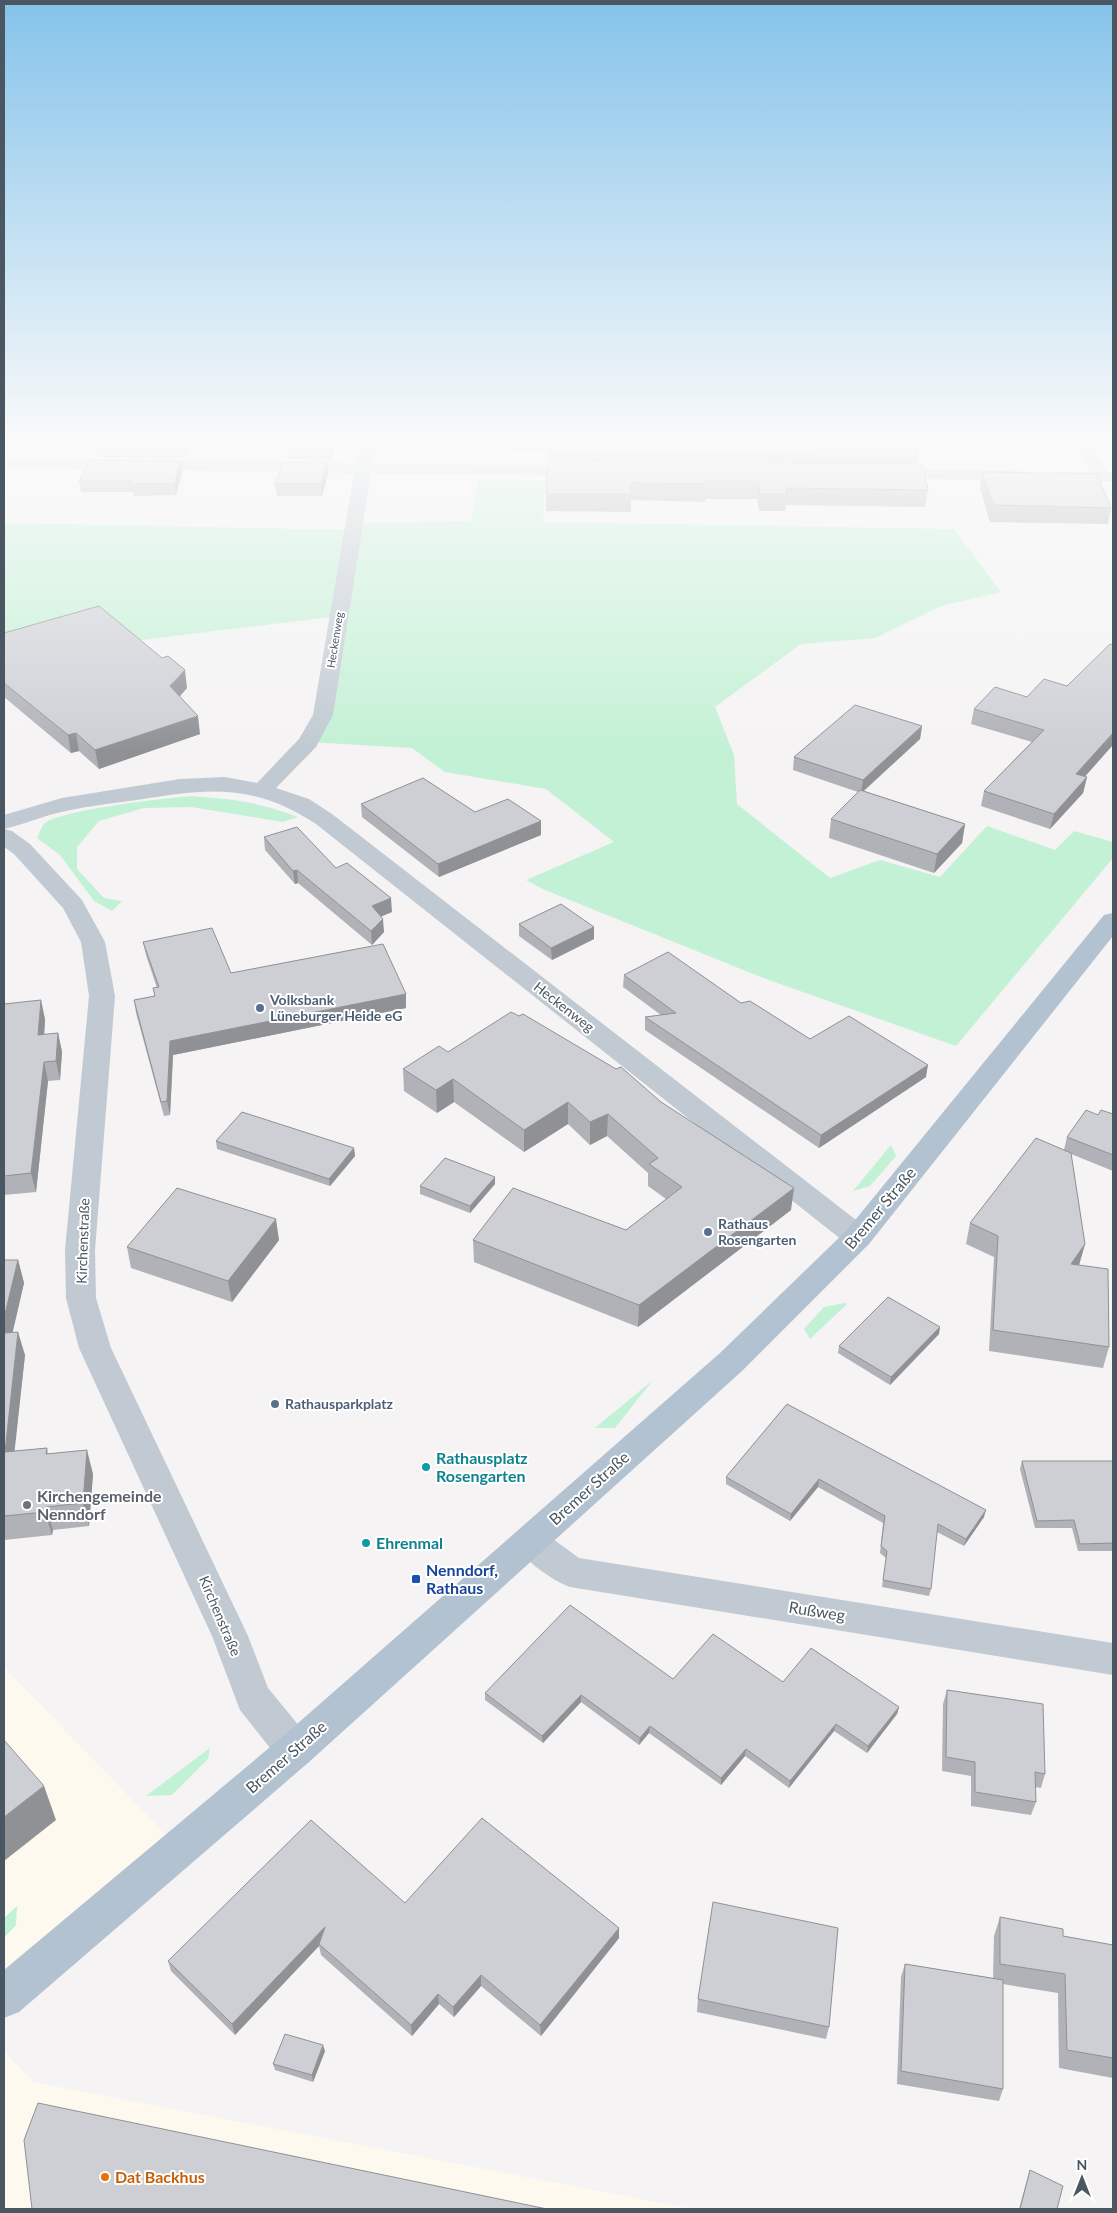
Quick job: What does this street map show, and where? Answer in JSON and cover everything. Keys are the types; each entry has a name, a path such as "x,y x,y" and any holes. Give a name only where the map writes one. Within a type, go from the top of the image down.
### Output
{"main road":[{"name":"Bremer Straße","path":"4,1997 295,1750 731,1362 858,1237 1113,920"}],"street":[{"name":"Heckenweg","path":"262,790 308,742 323,715 351,543"},
{"name":"Heckenweg","path":"4,822 62,804 180,786 225,784 262,790 301,804 324,819 858,1237"},
{"name":"Kirchenstraße","path":"4,836 22,849 73,905 93,942 102,996 80,1250 81,1298 95,1348 230,1636 253,1698 295,1750"},
{"name":"Rußweg","path":"530,1541 570,1572 1113,1658"}],"shaded area":[{"path":"6,1669 171,1840 8,1992 4,2001 4,1670"},
{"path":"4,2051 33,2082 693,2209 4,2209"}],"green space":[{"path":"4,543 965,543 1001,592 941,606 875,638 801,644 715,707 734,755 737,804 830,878 880,860 940,877 987,826 1055,850 1074,831 1113,842 1113,858 956,1046 766,979 545,890 526,880 614,842 546,789 445,772 412,748 308,742 339,616 125,642 4,652"},
{"path":"191,796 245,802 298,817 283,822 191,807 144,808 99,821 77,847 77,869 104,898 122,901 112,911 94,901 60,855 37,838 44,824 70,814 160,799"},
{"path":"891,1145 896,1156 870,1186 853,1191"},
{"path":"847,1304 810,1339 804,1329 824,1307"},
{"path":"653,1380 615,1428 595,1428"},
{"path":"210,1748 208,1759 172,1795 146,1796"},
{"path":"17,1906 16,1925 4,1938 4,1918"}],"building":[{"path":"99,606 162,658 168,656 185,670 170,686 198,716 95,750 76,733 68,735 4,683 4,633"},
{"path":"1110,644 1113,645 1113,733 1076,774 1087,777 1054,814 984,791 1044,730 974,709 995,687 1027,697 1044,679 1067,686"},
{"path":"855,705 922,726 863,780 794,757"},
{"path":"423,778 475,812 508,799 541,821 438,864 361,804"},
{"path":"860,790 965,824 937,854 831,819"},
{"path":"297,827 336,868 347,863 391,898 372,906 383,919 371,931 297,870 293,871 264,837"},
{"path":"561,904 594,927 551,948 519,924"},
{"path":"212,928 231,973 383,944 406,994 170,1041 167,1101 161,1102 134,1000 155,996 153,988 159,987 143,942"},
{"path":"668,952 741,1003 750,1001 810,1039 849,1016 928,1065 821,1135 645,1017 676,1013 624,975"},
{"path":"41,1000 38,1035 58,1033 56,1061 44,1062 31,1173 4,1176 4,1004"},
{"path":"511,1012 519,1016 523,1014 616,1069 621,1067 661,1102 794,1188 639,1305 473,1240 513,1188 626,1230 682,1187 649,1164 658,1158 608,1114 590,1122 568,1102 524,1130 453,1079 436,1090 403,1069 439,1046 448,1052"},
{"path":"1086,1110 1098,1115 1101,1110 1113,1114 1113,1155 1067,1137"},
{"path":"242,1112 354,1148 329,1179 216,1141"},
{"path":"1036,1138 1071,1153 1085,1244 1071,1264 1108,1269 1109,1347 993,1330 998,1236 970,1223"},
{"path":"445,1158 495,1177 470,1206 420,1186"},
{"path":"177,1188 276,1219 228,1281 127,1247"},
{"path":"4,1260 18,1260 4,1318"},
{"path":"888,1297 940,1327 891,1377 839,1346"},
{"path":"18,1332 5,1452 47,1448 46,1454 87,1450 83,1503 46,1507 45,1512 4,1516 4,1333"},
{"path":"787,1404 986,1510 966,1539 938,1524 931,1589 883,1580 887,1551 881,1546 885,1516 819,1479 791,1514 726,1477"},
{"path":"1022,1461 1113,1461 1113,1543 1080,1544 1074,1520 1037,1521"},
{"path":"570,1605 673,1679 713,1634 783,1682 811,1648 899,1707 868,1746 836,1724 790,1781 746,1749 721,1778 650,1726 640,1738 581,1695 542,1736 485,1693"},
{"path":"947,1690 1043,1704 1045,1774 1035,1772 1036,1802 975,1792 975,1762 946,1757"},
{"path":"4,1740 44,1786 4,1817"},
{"path":"482,1818 619,1928 540,2025 481,1975 453,2007 438,1994 411,2025 319,1944 325,1927 232,2024 168,1961 311,1820 405,1903"},
{"path":"713,1902 838,1928 829,2027 698,1999"},
{"path":"1000,1917 1063,1929 1063,1936 1113,1945 1113,2058 1067,2050 1065,1974 1000,1964"},
{"path":"905,1964 1003,1980 1003,2089 901,2071"},
{"path":"285,2034 323,2045 312,2075 273,2064"},
{"path":"38,2103 547,2209 32,2209 24,2140"},
{"path":"1030,2170 1063,2186 1057,2209 1020,2209"}],"place":[{"name":"Volksbank Lüneburger Heide eG","path":"260,1008"},
{"name":"Rathaus Rosengarten","path":"708,1232"},
{"name":"Rathausparkplatz","path":"275,1404"},
{"name":"Rathausplatz Rosengarten","path":"426,1467"},
{"name":"Kirchengemeinde Nenndorf","path":"27,1505"},
{"name":"Ehrenmal","path":"366,1543"},
{"name":"Nenndorf, Rathaus","path":"416,1579"},
{"name":"Dat Backhus","path":"105,2177"}]}
